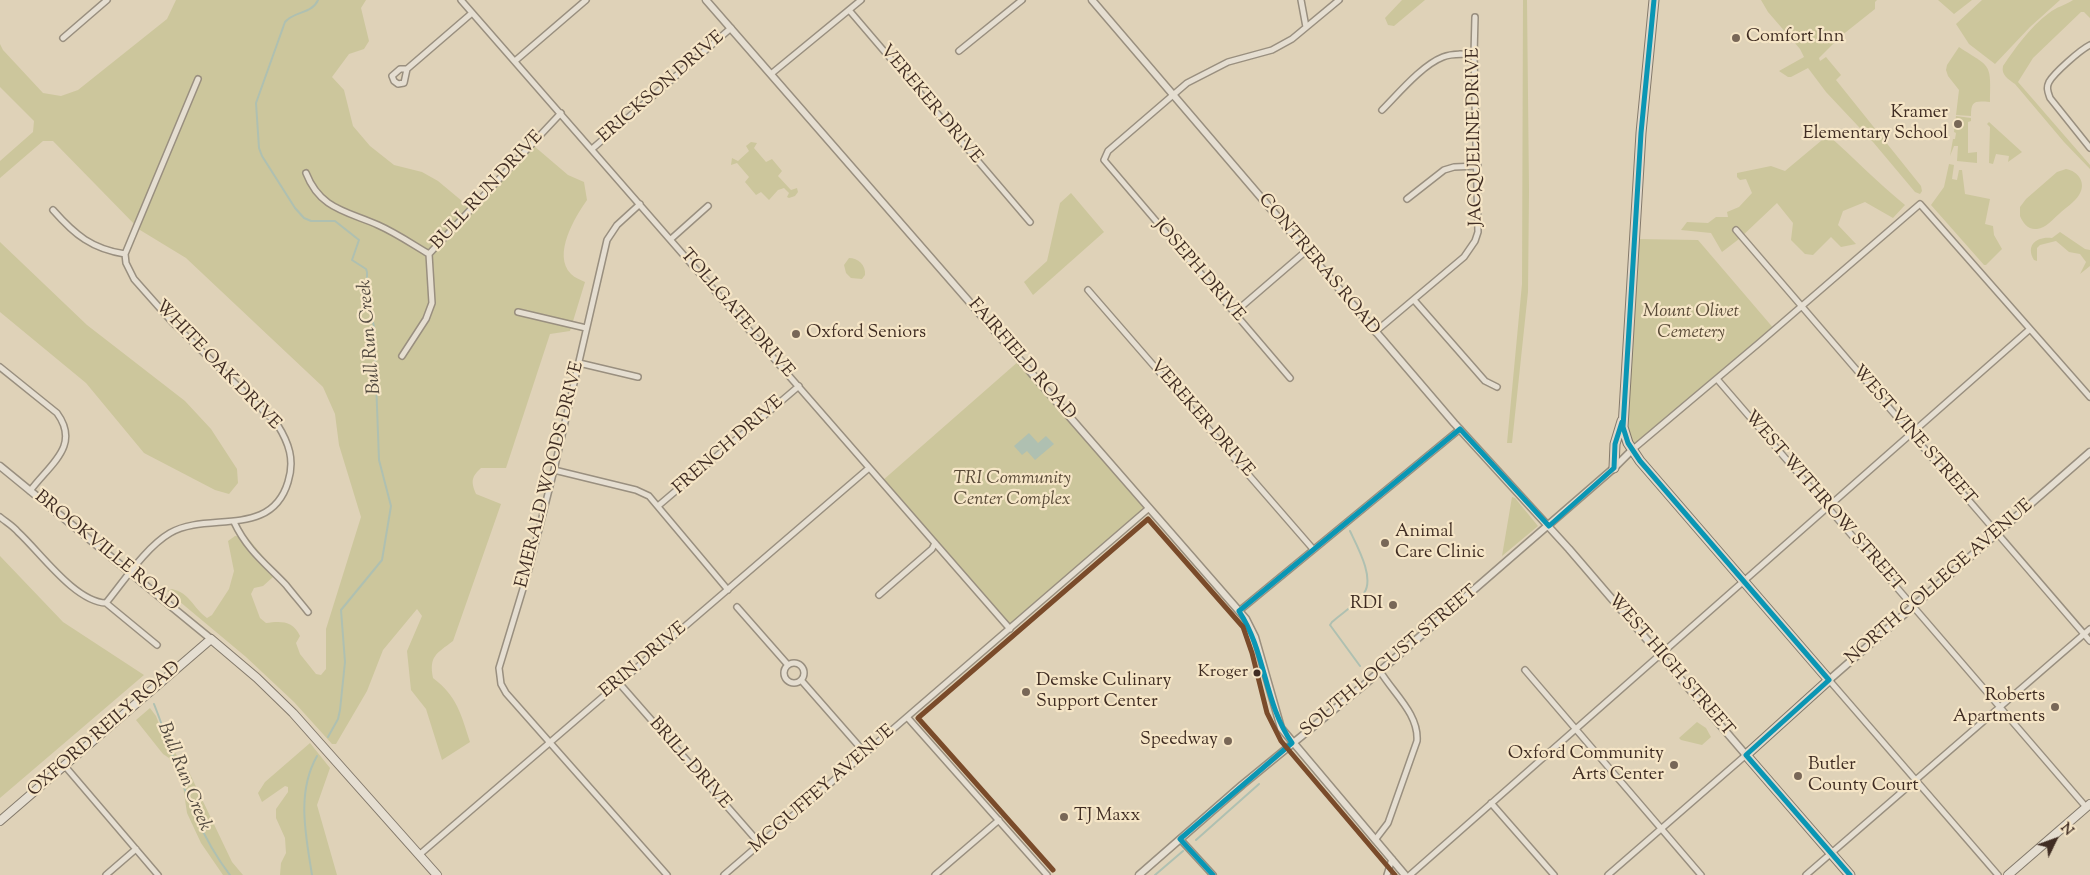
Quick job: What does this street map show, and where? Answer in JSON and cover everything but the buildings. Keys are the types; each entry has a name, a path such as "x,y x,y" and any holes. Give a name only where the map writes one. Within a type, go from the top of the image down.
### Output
{"highway":[{"path":"1654,0 1641,134 1624,418 1625,436 1632,450 1829,680"},
{"path":"1614,468 1615,444 1624,418"},
{"name":"NORTH COLLEGE AVENUE","path":"1746,755 1829,680"},
{"name":"WEST HIGH STREET","path":"1746,755 1850,875"}],"main road":[{"name":"OXFORD REILY ROAD","path":"0,820 211,639"},
{"path":"211,639 257,678 293,713 437,875"},
{"path":"2008,875 2088,805"}],"street":[{"path":"63,38 107,0"},
{"name":"TOLLGATE DRIVE","path":"461,0 1010,629"},
{"path":"515,61 586,0"},
{"name":"FAIRFIELD ROAD","path":"706,0 1249,623 1255,637 1278,722 1292,744 1405,875"},
{"path":"771,74 861,0"},
{"path":"959,52 1022,0"},
{"name":"CONTRERAS ROAD","path":"1092,0 1375,332 1549,526"},
{"path":"1301,0 1306,27"},
{"path":"1172,95 1187,83 1228,62 1272,50 1292,39 1339,0"},
{"name":"VEREKER DRIVE","path":"849,10 1030,222"},
{"path":"407,69 472,13"},
{"name":"JACQUELINE DRIVE","path":"1375,332 1464,257 1475,241 1480,221 1474,55 1475,17"},
{"name":"ERICKSON DRIVE","path":"592,149 731,28"},
{"path":"2090,45 2053,77 2048,85 2047,92 2090,148"},
{"path":"1382,110 1430,65 1443,57 1457,54 1474,55"},
{"path":"53,210 65,224 89,243 105,251 125,254 198,79"},
{"name":"JOSEPH DRIVE","path":"1172,95 1108,151 1104,160 1290,378"},
{"name":"BULL RUN DRIVE","path":"402,356 426,319 432,303 429,254 561,113"},
{"path":"1407,200 1444,170 1454,167 1478,166"},
{"path":"306,173 311,185 319,196 331,207 379,226 429,254"},
{"name":"EMERALD WOODS DRIVE","path":"640,204 616,225 607,240 554,470 529,569 499,668 500,684 506,693 667,875"},
{"path":"1632,450 1920,204 2090,397"},
{"path":"671,239 708,206"},
{"name":"WEST VINE STREET","path":"1736,230 2090,641"},
{"path":"1234,313 1306,251"},
{"name":"WHITE OAK DRIVE","path":"106,603 131,572 161,540 181,528 198,524 234,522 261,514 273,506 285,492 290,475 291,457 287,440 272,418 173,323 134,279 126,263 125,254"},
{"name":"VEREKER DRIVE","path":"1088,290 1313,549"},
{"path":"1414,300 1485,380 1497,387"},
{"path":"518,312 586,328"},
{"path":"1410,875 2030,329"},
{"path":"579,363 638,378"},
{"path":"0,367 57,413 67,432 67,442 62,450 30,491"},
{"name":"WEST WITHROW STREET","path":"1717,379 2000,707 2088,805"},
{"name":"FRENCH DRIVE","path":"658,506 799,386"},
{"path":"1239,611 1460,429"},
{"name":"SOUTH LOCUST STREET","path":"1139,875 1549,526 1632,450"},
{"name":"NORTH COLLEGE AVENUE","path":"1829,680 2090,452"},
{"name":"BROOKVILLE ROAD","path":"0,466 211,639"},
{"name":"ERIN DRIVE","path":"419,855 869,468"},
{"path":"554,470 642,492 658,506 728,590"},
{"name":"MCGUFFEY AVENUE","path":"724,875 1149,508"},
{"path":"0,517 18,531 67,582 99,603 106,603 156,645"},
{"path":"234,522 242,540 286,585 308,612"},
{"name":"WEST HIGH STREET","path":"1549,526 1746,755"},
{"path":"880,595 932,549 935,543"},
{"path":"737,607 788,665"},
{"path":"1806,875 2090,629"},
{"path":"794,663 800,665 804,671 801,680 794,683 786,678 784,672 788,665 794,663"},
{"path":"1525,670 1701,875"},
{"path":"1375,840 1388,823 1417,741 1418,731 1413,718 1380,671"},
{"path":"801,680 865,753"},
{"path":"1829,680 1998,875"},
{"name":"BRILL DRIVE","path":"619,684 760,844"},
{"path":"907,717 1047,875"},
{"path":"1608,875 1746,755"},
{"path":"64,765 158,875"},
{"path":"1491,803 1554,875"},
{"path":"936,875 998,820"},
{"path":"1180,839 1214,875"},
{"path":"106,875 136,849"},
{"path":"1387,875 1392,859"}],"green space":[{"path":"176,0 366,0 361,8 369,41 364,49 349,54 332,77 344,90 353,126 370,146 394,165 422,172 438,181 474,211 534,146 568,175 584,182 587,200 567,236 564,257 566,266 571,274 585,282 570,331 550,334 506,468 481,468 475,474 473,480 476,494 501,504 453,641 438,653 433,660 433,678 453,699 461,714 470,742 442,760 426,709 411,690 407,651 422,616 417,609 383,650 367,691 336,744 332,744 294,702 246,657 167,591 172,589 178,591 187,597 207,618 212,615 229,589 234,571 228,541 235,536 247,537 272,567 273,577 263,586 254,588 251,594 260,618 266,623 281,622 294,627 300,636 296,643 300,654 316,674 321,675 326,669 326,629 361,517 339,445 335,414 323,387 186,258 140,230 53,141 43,141 0,178 0,161 33,132 34,121 0,87 0,44 3,50 43,93 61,96 78,90 167,19"},
{"path":"1402,0 1425,0 1394,26 1388,25 1385,18"},
{"path":"1523,0 1527,0 1528,292 1512,443 1507,443 1522,284"},
{"path":"1761,0 1877,0 1875,2 1875,9 1841,36 1819,58 1820,61 1826,57 1841,75 1836,80 1921,186 1922,191 1920,194 1915,192 1873,142 1826,92 1808,68 1791,77 1779,71 1804,57 1800,49 1768,12"},
{"path":"1938,0 1972,0 1954,14"},
{"path":"1982,0 2060,0 2030,27 1995,64 1969,44 1956,24"},
{"path":"2073,0 2090,0 2090,18 2084,12 2081,12 2033,58 2018,82 2090,165 2090,169 2003,72 2003,66 2036,25 2052,11"},
{"path":"1959,47 1983,63 1989,73 1990,102 1973,104 1971,116 1956,115 1959,90 1948,76 1946,70 1947,65"},
{"path":"1956,116 1971,118 1971,121 1968,122 1968,153 1977,152 1977,163 1957,161 1958,146 1954,146 1950,156 1956,133 1954,132"},
{"path":"1989,122 2022,152 2008,162 2009,156 1996,154 1993,164 1989,163 1990,127 1987,124"},
{"path":"1828,135 1905,205 1893,218 1865,202 1843,211 1838,225 1856,244 1841,247 1831,237 1813,255 1805,254 1791,240 1793,223 1777,203 1739,239 1722,252 1711,233 1681,230 1687,222 1708,223 1716,217 1728,217 1727,212 1739,207 1752,193 1746,179 1740,180 1737,177 1737,173 1771,166 1785,171"},
{"path":"751,142 757,143 754,148 766,162 772,159 782,171 778,176 791,190 797,188 798,192 795,196 787,197 789,193 784,188 778,190 769,200 761,192 756,195 745,182 749,177 737,163 731,165 732,158 738,161 749,151 746,146"},
{"path":"1949,164 1954,165 1952,179 1957,180 1959,170 1962,170 1965,194 1990,199 1985,224 1993,226 1994,235 2002,249 1986,265 1931,205 1944,187"},
{"path":"2066,169 2074,172 2082,182 2079,195 2046,225 2037,229 2028,227 2020,216 2020,207 2026,199 2057,172"},
{"path":"1071,193 1104,232 1033,295 1024,282 1047,261 1060,203"},
{"path":"2060,232 2085,249 2090,250 2090,266 2080,274 2086,262 2080,254 2069,252 2056,241 2040,245 2037,248 2037,261 2034,260 2031,250 2034,243 2042,238 2052,238"},
{"name":"Mount Olivet Cemetery","path":"1636,239 1698,240 1775,330 1632,450 1625,436"},
{"path":"0,242 87,325 185,401 211,429 237,469 238,483 229,494 215,490 144,453 86,383 0,312"},
{"path":"849,258 863,265 865,275 862,279 851,278 846,273 844,265"},
{"name":"TRI Community Center Complex","path":"1020,360 1149,508 1010,629 882,481"},
{"path":"1512,497 1515,498 1538,526 1502,556"},
{"path":"0,556 63,622 144,675 0,798"},
{"path":"150,708 156,716 165,739 189,772 232,862 243,875 223,875 201,843 187,813 183,786 169,758 163,754 136,720"},
{"path":"1697,722 1706,728 1711,737 1702,745 1679,738"},
{"path":"310,743 330,768 317,805 337,875 280,875 281,863 286,853 285,838 276,818 276,809 288,792 288,787 285,786 262,802 258,793 265,782"}],"shaded area":[{"path":"1029,433 1038,443 1046,436 1054,444 1035,460 1027,451 1022,455 1014,446"}],"waterway":[{"name":"Bull Run Creek","path":"318,0 312,8 289,18 285,22 256,103 259,148 262,156 295,208 304,218 311,221 335,221 359,240 352,260 366,269 367,272 367,294 374,327 379,460 391,506 382,560 341,610 345,662 338,719 328,737"},
{"path":"1350,531 1364,562 1367,587 1357,601 1330,625 1360,666"},
{"name":"Bull Run Creek","path":"154,704 195,814 216,856 230,875"},
{"name":"Bull Run Creek","path":"312,875 304,815 307,785 317,756"},
{"path":"1196,840 1259,784"},
{"path":"1155,875 1183,851"}],"transit line":[{"path":"1654,0 1641,133 1623,427 1628,443 1640,461 1829,680 1746,755 1850,875"},
{"path":"1213,875 1180,839 1292,743 1276,711 1255,643 1239,611 1460,429 1549,526 1614,468 1615,444 1622,422"},
{"path":"1053,870 918,718 1148,519 1243,627 1252,653 1267,713 1281,741 1395,875"}],"place":[{"name":"Comfort Inn","path":"1736,38"},
{"name":"Kramer Elementary School","path":"1958,124"},
{"name":"Oxford Seniors","path":"796,334"},
{"name":"Animal Care Clinic","path":"1385,543"},
{"name":"RDI","path":"1393,605"},
{"name":"Kroger","path":"1257,673"},
{"name":"Demske Culinary Support Center","path":"1026,692"},
{"name":"Roberts Apartments","path":"2055,707"},
{"name":"Speedway","path":"1228,741"},
{"name":"Oxford Community Arts Center","path":"1674,765"},
{"name":"Butler County Court","path":"1798,776"},
{"name":"TJ Maxx","path":"1064,817"}]}
